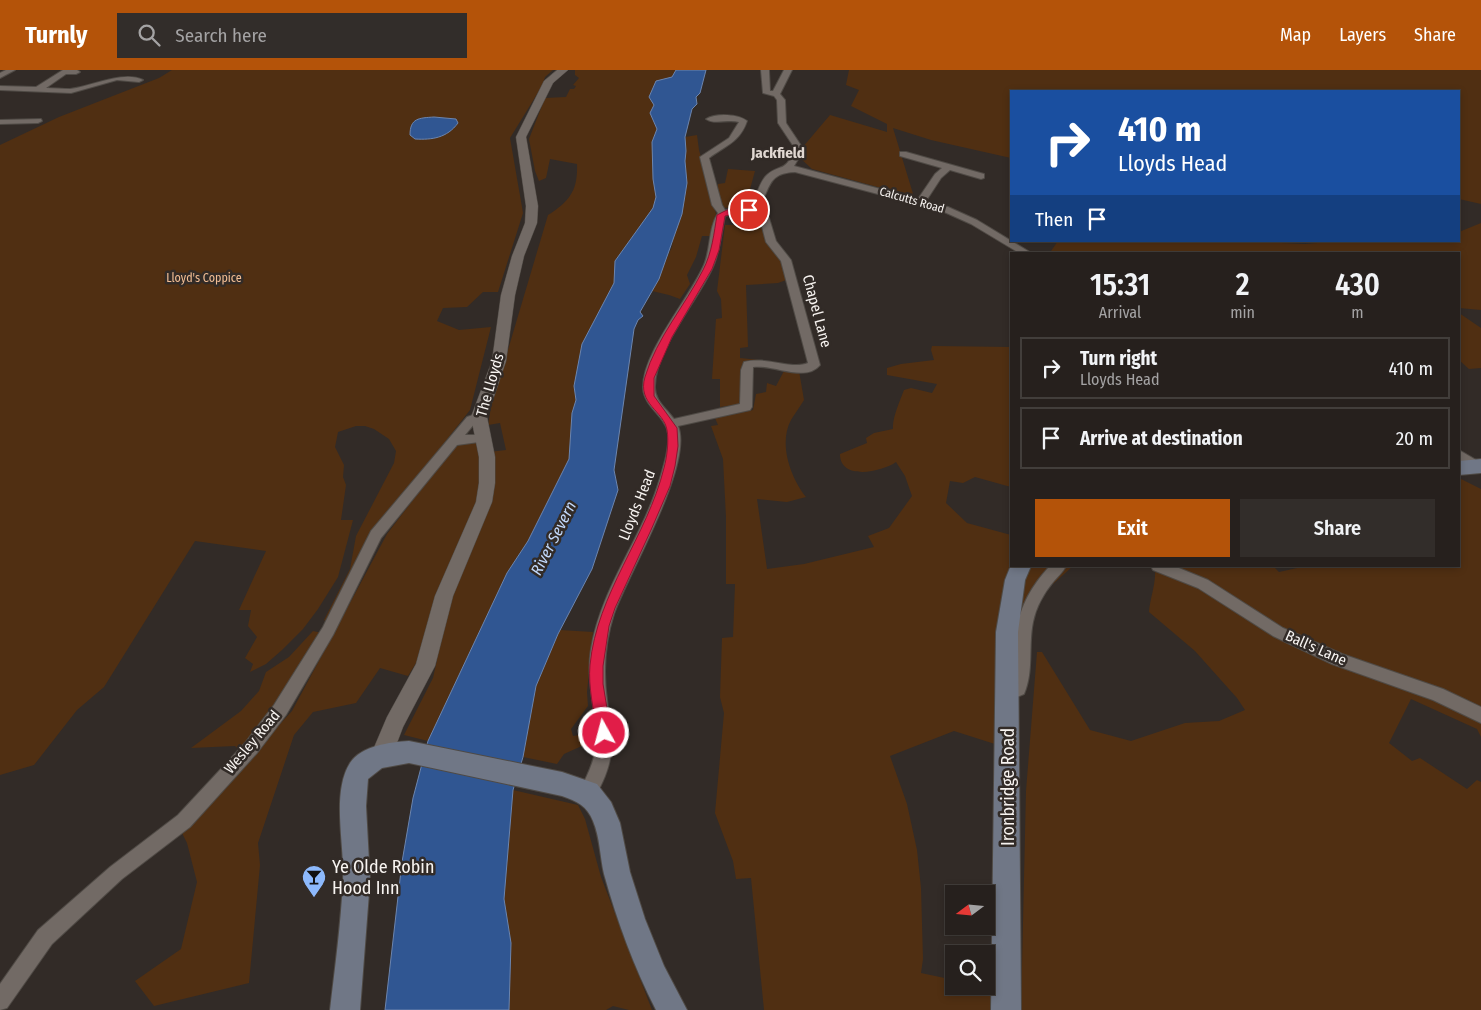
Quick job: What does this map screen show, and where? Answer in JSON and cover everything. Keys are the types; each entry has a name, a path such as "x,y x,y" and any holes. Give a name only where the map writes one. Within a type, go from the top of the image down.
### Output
{"main road":[{"name":"Ironbridge Road","path":"1006,1010 1007,632 1015,580 1021,567"},
{"path":"345,1010 356,890 357,844 354,788 356,776 361,768 381,757 391,753 409,752 562,784 588,793 602,811 607,822 617,872 631,920 654,976 672,1010"}],"street":[{"path":"0,76 11,70"},
{"name":"The Lloyds","path":"381,757 391,732 425,666 444,596 484,502 488,483 487,466 479,417 499,361 508,295 518,256 530,222 532,206 521,138 549,81 563,70"},
{"path":"723,213 753,208 766,182 775,173 788,169 798,147 782,122 782,102 765,85 766,70"},
{"path":"772,93 788,70"},
{"path":"40,89 64,72 76,72"},
{"path":"0,88 71,91 116,78 139,80"},
{"path":"710,118 733,118 743,121 735,138 704,157 717,206 723,213"},
{"path":"0,122 38,121"},
{"path":"903,154 981,176"},
{"path":"921,202 938,176 948,167"},
{"name":"Calcutts Road","path":"788,169 804,171 921,202 961,215 1025,252"},
{"name":"Chapel Lane","path":"670,424 746,406 748,365 762,362 806,369 814,365 786,260 771,242 764,218 753,208"},
{"path":"670,424 656,407 650,396 650,378 667,337 708,269 723,213"},
{"name":"Wesley Road","path":"0,1001 45,937 116,873 184,821 251,748 280,710 328,631 376,535 433,469 471,420 479,417"},
{"name":"Lloyds Head","path":"588,793 601,767 604,749 603,718 596,666 603,626 608,608 646,530 664,486 670,466 674,433 670,424"},
{"path":"454,441 482,438"},
{"path":"1460,455 1472,467"},
{"path":"1008,694 1018,689 1022,680 1024,630 1030,606 1040,588 1058,567"},
{"name":"Ball's Lane","path":"1160,567 1203,584 1278,632 1337,659 1438,694 1467,707 1481,716"}],"green space":[{"name":"Lloyd's Coppice","path":"172,70 553,70 545,77 542,86 510,138 523,213 498,292 483,292 467,307 443,308 437,321 459,330 491,327 470,410 386,517 328,623 324,620 350,569 356,536 394,463 396,451 389,439 374,429 365,426 356,426 338,432 335,447 344,465 343,477 346,485 341,520 353,520 338,577 303,629 282,650 266,664 250,672 253,664 245,658 257,637 248,626 251,610 239,610 266,551 195,541 104,687 77,710 34,765 0,775 0,145 59,117 159,78"},
{"path":"575,70 676,70 672,77 656,82 652,118 657,129 652,142 653,179 656,197 653,208 615,261 614,283 582,344 574,386 576,400 572,413 569,459 528,541 507,573 428,741 404,735 433,678 437,660 419,658 408,676 380,668 356,703 313,712 294,735 258,843 260,865 249,983 154,1006 135,981 181,949 197,882 187,843 181,831 292,711 387,534 455,445 477,442 481,453 506,450 500,423 488,425 491,407 548,215 567,200 574,188 577,173 577,164 550,159 546,178 539,181 535,171 529,139 545,98 566,97 570,89 574,89 576,86 573,85 579,78 575,75"},
{"path":"849,70 1481,70 1481,204 1460,199 1460,90 1010,90 1010,158 931,140 893,128 914,197 812,169 799,157 802,148 830,115 887,132 887,124 851,106 859,90 846,85"},
{"path":"697,135 699,150 716,214 712,236 702,236 696,257 687,275 690,284 680,299 652,291 672,247 674,232 682,214 687,183 685,137"},
{"path":"728,169 755,171 745,207 723,208 717,195 718,184 725,183"},
{"path":"755,213 771,234 789,279 778,283 746,285 748,347 740,348 740,358 759,360 742,365 742,404 720,407 720,379 712,379 716,319 722,318 721,299 717,291 725,225 742,225 746,214"},
{"path":"1481,223 1481,310 1460,308 1460,252 1050,252 1057,242 1261,242 1305,244 1328,242 1460,242 1460,232"},
{"path":"1460,314 1481,328 1481,368 1469,369 1460,361"},
{"path":"932,346 1010,347 1010,487 975,477 963,483 950,481 946,503 967,523 1010,535 1010,563 1001,600 997,630 998,745 954,731 890,756 907,804 917,850 921,888 923,959 921,973 945,978 945,995 991,995 991,1010 764,1010 751,878 736,879 733,861 715,813 724,713 720,697 722,638 733,637 735,584 726,584 726,517 723,459 711,426 718,425 715,418 753,410 756,394 766,392 767,383 776,386 784,371 799,371 804,400 787,429 786,450 791,471 806,497 787,502 757,499 767,569 804,564 874,547 868,536 889,528 912,496 905,476 896,462 890,466 872,471 854,471 842,463 840,454 867,443 866,438 874,433 893,429 895,415 904,390 911,388 932,393 937,384 887,375 887,368 901,364 934,360 931,350"},
{"path":"1460,478 1481,489 1481,737 1477,729 1411,699 1389,743 1412,761 1420,758 1467,789 1477,780 1481,782 1481,1010 1021,1010 1026,791 1037,652 1042,652 1090,730 1131,741 1185,723 1219,721 1245,710 1237,698 1195,651 1149,612 1155,570 1148,567 1274,567 1279,572 1302,567 1460,567"},
{"path":"1029,567 1072,567 1053,584 1041,575 1020,614 1016,616"},
{"path":"560,630 593,632 587,692 588,706 571,729 573,736 591,733 584,745 564,754 557,764 523,757 536,686"},
{"path":"313,631 322,633 277,705 239,750 235,746 191,748 241,711 259,691 266,672 289,657"},
{"path":"513,790 578,805 585,819 601,877 652,1010 629,1010 613,1006 606,1010 509,1010 511,943 504,899"}],"water":[{"name":"River Severn","path":"676,70 706,70 700,93 696,97 697,104 692,109 685,137 687,183 682,214 659,279 640,312 643,316 638,320 634,329 614,470 618,490 592,569 558,634 536,686 523,757 513,790 504,899 511,943 509,1010 385,1010 402,862 413,798 428,741 507,573 528,541 569,459 572,413 576,400 574,386 582,344 614,283 615,261 653,208 656,197 653,179 652,142 657,129 650,113 654,105 649,97 656,81 672,77"},
{"path":"434,117 456,119 458,123 449,132 439,137 415,139 410,135 410,129 416,120"}],"place":[{"name":"Ye Olde Robin Hood Inn","path":"314,898"}],"district":[{"name":"Jackfield","path":"778,153"}],"route":[{"path":"604,733 596,666 603,626 608,608 646,530 670,466 674,433 670,424 656,407 650,396 649,384 652,369 667,337 708,269 721,215 727,212 749,210"}]}
